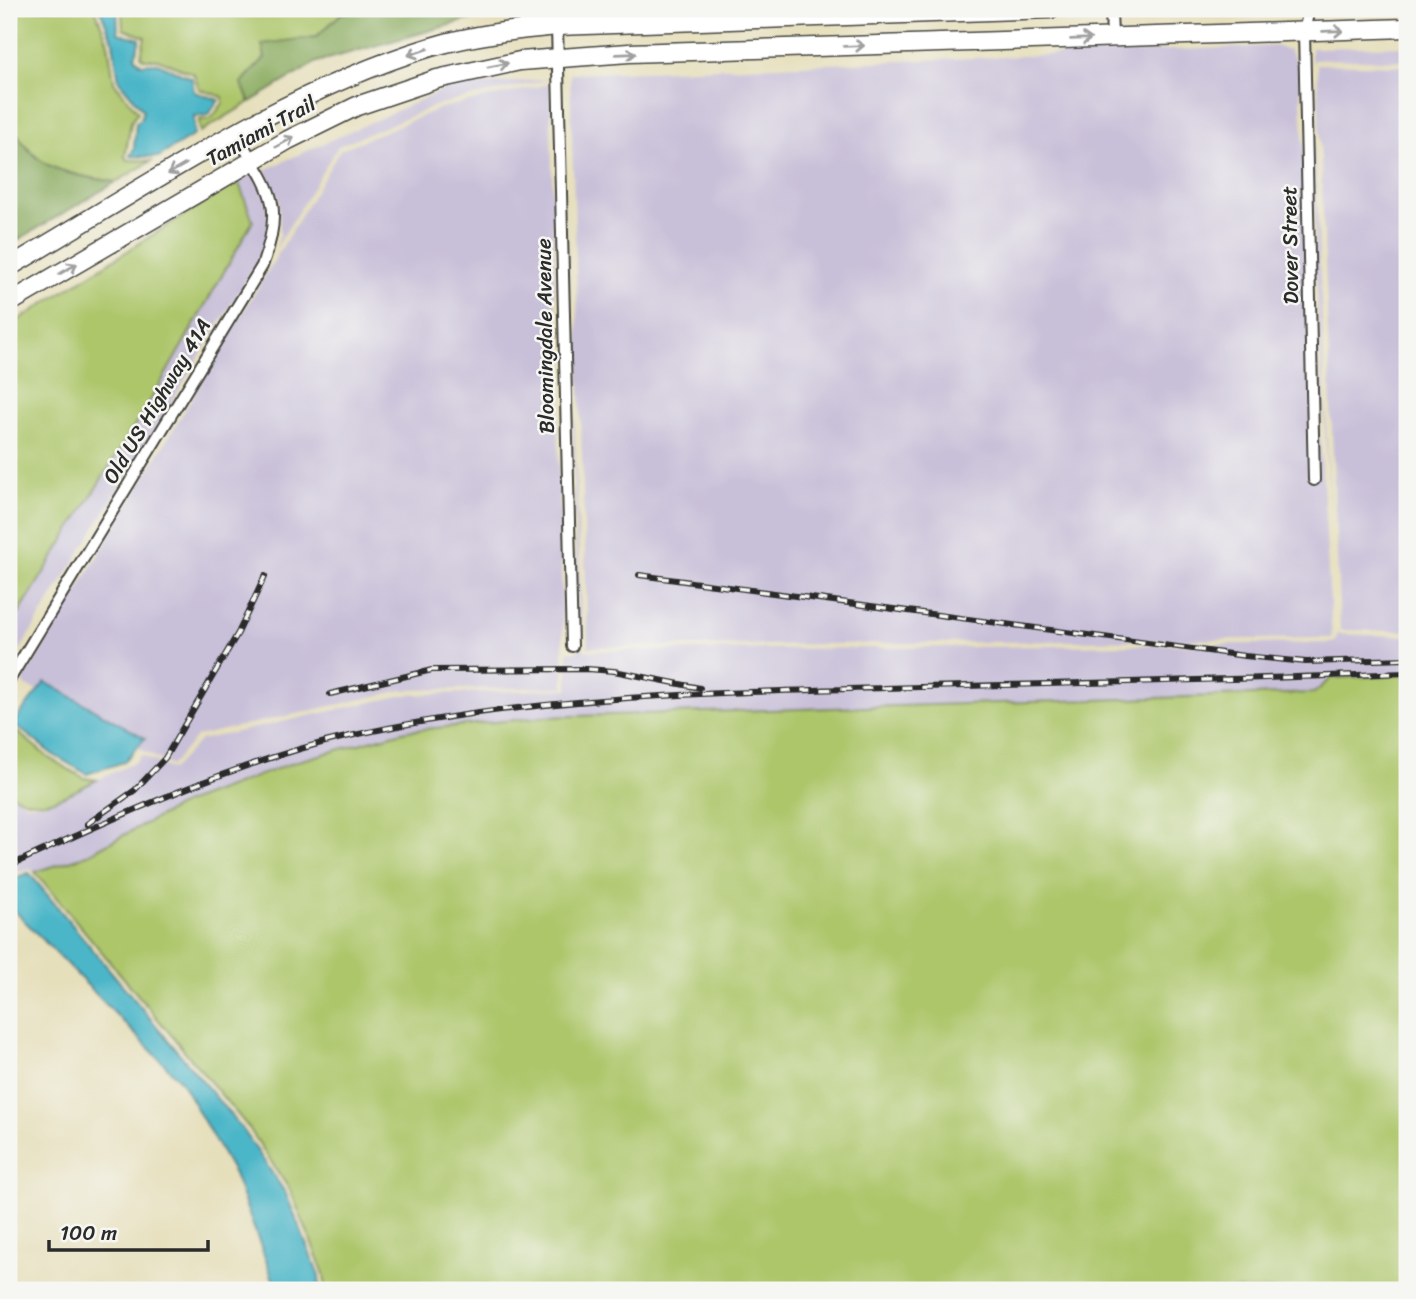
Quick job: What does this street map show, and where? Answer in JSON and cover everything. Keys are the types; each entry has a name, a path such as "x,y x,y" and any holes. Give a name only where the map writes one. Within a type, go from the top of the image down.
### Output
{"main road":[{"name":"Tamiami Trail","path":"9,267 236,134 320,89 432,47 514,30 556,26 1050,9"},
{"name":"Tamiami Trail","path":"9,303 323,121 396,92 477,70 558,57 1407,28"}],"street":[{"path":"1111,9 1112,38"},
{"name":"Dover Street","path":"1309,9 1304,32 1314,480"},
{"name":"Bloomingdale Avenue","path":"556,26 572,646"},
{"name":"Old US Highway 41A","path":"9,680 262,266 274,234 273,198 236,134"}],"shaded area":[{"path":"1275,46 1289,50 1299,66 1332,638 588,647 570,74"},
{"path":"1407,46 1407,61 1317,59 1311,62 1311,48"},
{"path":"1317,64 1407,66 1407,631 1340,630"},
{"path":"1311,73 1331,532 1315,261"},
{"path":"552,79 440,104 338,146 275,250 280,235 279,198 264,170 452,86"},
{"path":"550,84 564,687 403,690 197,736 171,766 22,683 340,150 441,108"},
{"path":"253,175 267,199 268,233 256,264 9,668 9,629 159,386 253,221 238,181"},
{"path":"567,186 582,647 586,651 1332,643 1336,641 1337,634 1407,636 1407,675 1332,678 1314,693 545,717 406,731 298,761 183,804 82,857 35,872 29,869 12,874 9,860 9,793 26,804 45,804 134,763 142,755 172,770 200,740 404,695 568,689 568,652 578,651"}],"green space":[{"path":"9,9 95,9 108,43 114,82 138,112 131,122 125,157 128,160 151,161 116,182 67,172 38,159 26,149 16,136 8,112 9,43 19,40 9,21"},
{"path":"122,9 378,9 342,13 316,37 263,44 265,58 241,83 250,102 200,132 199,120 211,119 223,103 223,97 199,89 194,74 158,59 144,59 141,56 145,37 123,29"},
{"path":"378,9 619,9 471,19 317,62 250,102 241,83 265,58 262,44 316,37 342,13"},
{"path":"9,119 19,137 40,160 65,172 116,182 9,245"},
{"path":"238,181 253,221 159,386 9,629 9,326"},
{"path":"1407,675 1407,1290 326,1290 324,1274 291,1192 249,1128 35,872 82,857 183,804 298,761 406,731 545,717 1314,693 1332,678"},
{"path":"9,725 49,758 84,778 97,780 64,796 44,802 21,799 9,793"}],"water":[{"path":"100,9 117,9 118,33 140,39 135,57 141,64 157,63 192,78 194,92 219,100 208,115 194,116 194,135 158,157 130,156 134,149 136,123 141,119 143,110 119,81 113,42"},
{"path":"45,682 145,738 124,762 87,774 52,754 13,723"},
{"path":"29,873 244,1131 286,1194 319,1276 320,1290 277,1290 234,1174 181,1081 9,905 9,880"}],"railway":[{"path":"639,575 1245,656 1306,662 1407,659"},
{"path":"87,824 135,790 165,758 238,633 265,576"},
{"path":"330,694 432,670 587,669 614,671 700,688"},
{"path":"9,866 176,792 264,760 350,736 483,712 616,699 750,692 1407,673"}]}
